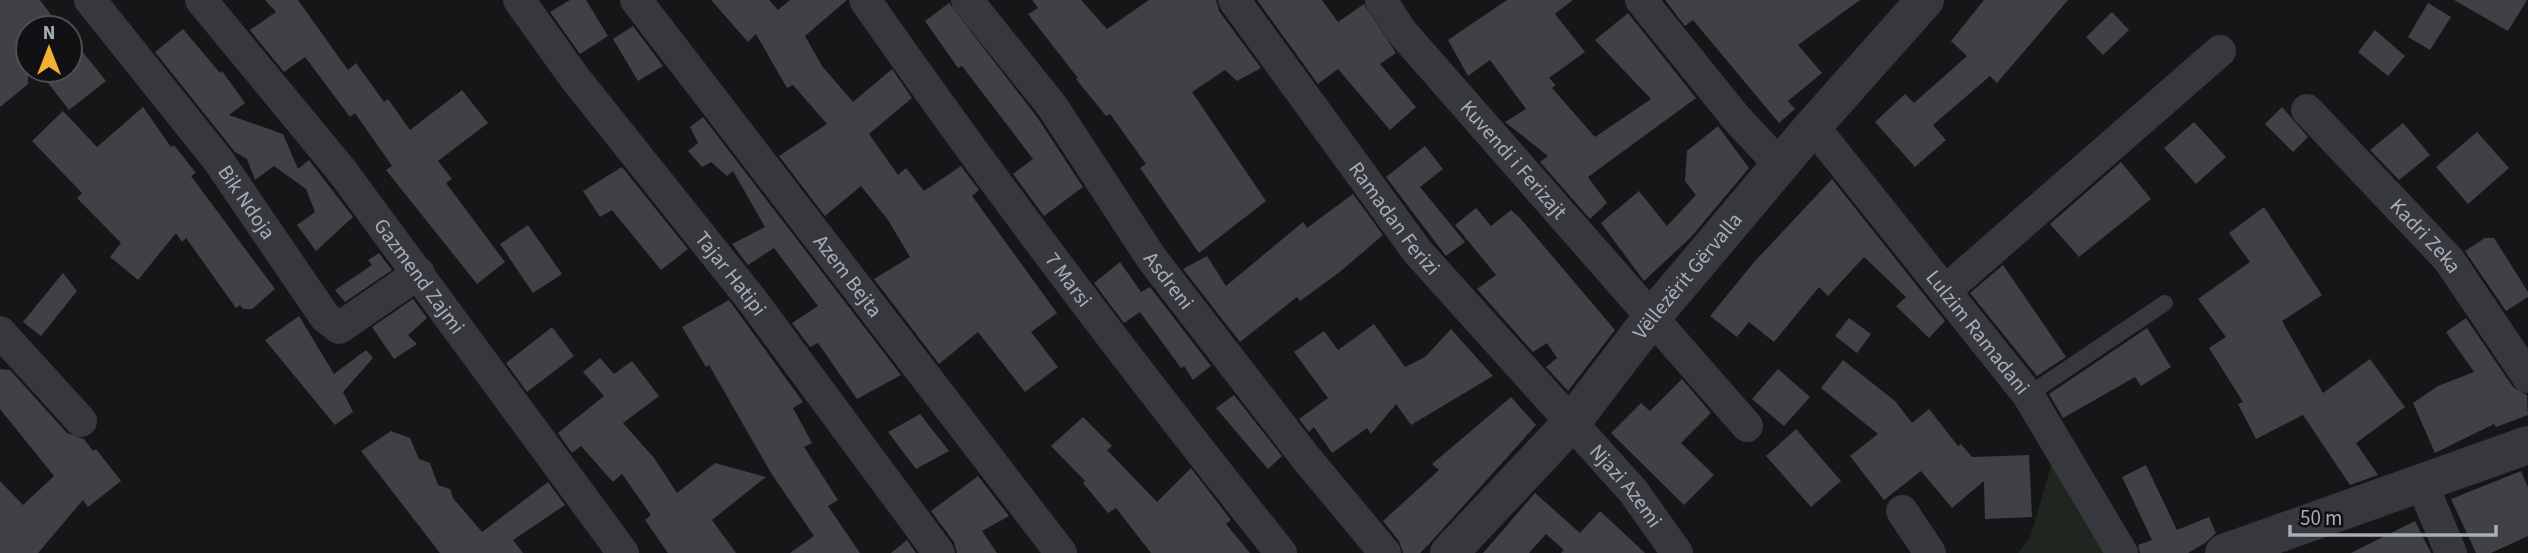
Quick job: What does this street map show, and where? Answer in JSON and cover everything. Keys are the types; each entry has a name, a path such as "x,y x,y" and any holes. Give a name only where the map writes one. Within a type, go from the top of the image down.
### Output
{"street":[{"name":"Bik Ndoja","path":"90,0 218,160 325,317 338,328 419,273"},
{"name":"Tajar Hatipi","path":"519,0 582,87 752,300 939,553"},
{"name":"Azem Bejta","path":"636,0 1061,553"},
{"name":"7 Marsi","path":"865,0 955,128 1192,441 1281,553"},
{"name":"Asdreni","path":"967,0 1052,106 1152,259 1306,458 1385,553"},
{"name":"Ramadan Ferizi","path":"1234,0 1417,251 1486,331 1572,422"},
{"name":"Kuvendi i Ferizajt","path":"1381,0 1401,31 1653,316 1746,426"},
{"path":"1641,0 1737,119 1781,166"},
{"name":"Vëllezërit Gërvalla","path":"1449,553 1572,422 1653,316 1925,0"},
{"name":"Gazmend Zajmi","path":"206,2 342,171 623,553"},
{"path":"1945,291 2220,51"},
{"name":"Kadri Zeka","path":"2307,110 2449,260 2528,377"},
{"name":"Lulzim Ramadani","path":"1814,126 2028,395 2122,553"},
{"path":"0,332 81,421"},
{"name":"Njazi Azemi","path":"1572,422 1633,491 1676,553"},
{"path":"2224,553 2528,445"},
{"path":"2423,484 2451,553"},
{"path":"1902,512 1930,553"}],"lane":[{"path":"2028,395 2165,303"}],"shaded area":[{"path":"2056,449 2115,553 2018,553 2030,538"}],"building":[{"path":"0,0 40,0 50,14 14,14 14,84 28,84 0,107"},
{"path":"265,0 298,0 348,70 356,63 384,102 388,99 410,130 462,90 488,123 438,161 452,179 446,183 505,262 477,284 386,170 392,166 355,113 350,117 305,57 284,72 250,30 276,12"},
{"path":"570,0 586,0 608,36 580,54 550,12"},
{"path":"711,0 769,0 778,10 790,0 847,0 805,36 822,66 853,102 892,69 912,98 869,134 898,175 906,168 924,191 961,166 979,190 972,196 1057,313 1031,332 1058,367 1025,392 978,332 939,364 874,279 910,257 888,220 861,186 825,216 779,156 827,124 793,85 787,88 756,34 748,42"},
{"path":"1032,0 1081,0 1107,29 1149,0 1216,0 1219,11 1261,68 1237,81 1225,70 1192,92 1266,201 1199,253 1140,168 1146,164 1110,114 1106,116 1028,14 1038,8"},
{"path":"1257,0 1322,0 1338,22 1364,4 1396,53 1380,64 1416,107 1390,130 1338,69 1318,84"},
{"path":"1507,0 1573,0 1555,14 1585,52 1549,78 1556,85 1552,88 1595,137 1651,99 1595,40 1628,13 1696,98 1588,177 1607,203 1590,219 1540,162 1548,156 1505,122 1526,109 1490,60 1468,76 1448,40"},
{"path":"1665,0 1860,0 1798,45 1822,73 1788,101 1795,109 1779,123 1693,20 1685,26"},
{"path":"1984,0 2068,0 1997,83 1990,76 1933,125 1946,140 1915,167 1875,122 1905,94 1914,103 1967,56 1951,41"},
{"path":"2454,0 2527,0 2508,31"},
{"path":"949,3 1037,117 1083,187 1044,216 1013,174 1033,159 962,66 958,68 925,21"},
{"path":"2428,3 2451,17 2430,50 2408,37"},
{"path":"2112,12 2129,30 2103,55 2086,37"},
{"path":"633,26 663,66 638,81 613,39"},
{"path":"183,29 220,73 222,71 245,103 229,115 283,134 298,169 309,160 353,217 316,251 297,225 315,212 306,189 274,166 255,180 247,159 235,152 155,52"},
{"path":"2375,30 2405,56 2388,76 2358,52"},
{"path":"84,54 106,81 69,110 49,84 84,84"},
{"path":"143,107 171,147 174,145 196,173 191,176 275,289 252,309 243,309 240,305 236,308 186,238 182,242 176,233 138,280 110,257 121,243 77,198 82,193 32,141 63,111 97,147"},
{"path":"2282,107 2308,137 2293,152 2265,124"},
{"path":"703,117 901,375 857,399 818,343 810,347 792,323 818,306 774,248 748,265 732,244 765,227 733,171 727,176 711,162 702,167 688,151 698,143 690,127"},
{"path":"2194,122 2226,157 2196,184 2164,148"},
{"path":"2403,123 2430,155 2399,180 2370,150"},
{"path":"1718,126 1749,168 1691,237 1644,281 1601,223 1639,191 1667,226 1696,195 1685,181 1687,151"},
{"path":"2477,132 2509,168 2468,204 2436,167"},
{"path":"1425,146 1443,169 1420,187 1465,242 1446,256 1386,177"},
{"path":"2121,162 2151,199 2079,257 2050,224"},
{"path":"622,167 688,249 661,270 612,210 600,217 583,191"},
{"path":"1832,179 1945,321 1929,338 1896,306 1906,297 1864,257 1828,296 1819,287 1774,342 1749,322 1737,337 1710,316 1755,261"},
{"path":"1353,194 1383,235 1341,271 1300,301 1297,297 1240,342 1183,269 1207,256 1226,286 1303,222 1307,228"},
{"path":"2264,207 2322,295 2282,321 2323,393 2370,359 2405,407 2356,443 2378,475 2350,485 2303,415 2256,439 2238,404 2243,402 2209,348 2226,337 2198,299 2250,262 2229,233"},
{"path":"1476,208 1491,226 1511,210 1615,330 1568,391 1546,367 1557,358 1547,343 1533,352 1477,289 1496,275 1455,225"},
{"path":"528,225 562,274 533,293 500,244"},
{"path":"2485,238 2494,238 2528,292 2528,297 2506,311 2465,251"},
{"path":"379,253 392,270 345,302 335,290 372,265 368,260"},
{"path":"1120,262 1141,292 1150,287 1211,366 1193,380 1140,312 1124,323 1094,283"},
{"path":"2003,265 2066,357 2037,376 1970,293"},
{"path":"63,273 77,291 41,336 23,322"},
{"path":"413,299 427,318 408,335 417,344 394,359 372,327"},
{"path":"729,300 803,402 793,408 812,443 804,447 838,500 828,506 860,553 790,553 814,536 771,473 709,365 706,367 682,327"},
{"path":"299,316 334,374 366,350 373,358 343,392 353,412 335,425 265,340"},
{"path":"1849,318 1871,334 1857,353 1835,336"},
{"path":"2466,318 2513,387 2527,395 2528,415 2496,427 2494,424 2435,453 2413,403 2438,386 2474,372 2446,332"},
{"path":"1374,324 1405,367 1425,357 1451,329 1493,376 1411,425 1396,404 1371,434 1367,428 1332,453 1314,427 1309,432 1299,419 1328,398 1294,352 1324,331 1338,350"},
{"path":"552,327 574,356 527,392 506,363"},
{"path":"2147,328 2171,367 2141,386 2135,377 2063,418 2049,394"},
{"path":"600,358 614,374 632,361 659,396 623,423 654,458 677,493 715,463 766,477 712,520 736,553 668,553 645,520 651,515 622,474 613,482 581,446 572,453 558,433 604,396 583,372"},
{"path":"1843,360 1895,401 1912,423 1929,409 1958,446 1961,444 1972,457 2029,455 2032,517 1985,519 1984,481 1952,508 1921,471 1884,500 1850,456 1878,434 1821,388"},
{"path":"0,369 10,370 67,433 84,439 93,451 96,449 121,481 88,507 83,500 38,553 0,553 0,481 23,505 54,476 0,409"},
{"path":"1778,369 1810,397 1784,426 1752,399"},
{"path":"1682,379 1711,413 1681,443 1714,475 1684,505 1611,433 1641,403 1650,411"},
{"path":"1234,395 1282,456 1268,469 1216,408"},
{"path":"1511,397 1536,425 1420,553 1403,553 1399,541 1383,521 1439,470 1432,464"},
{"path":"920,414 949,451 916,469 888,432"},
{"path":"1083,417 1112,446 1107,450 1157,502 1191,468 1231,520 1226,524 1250,553 1151,553 1116,508 1108,513 1083,483 1085,481 1051,446"},
{"path":"1796,429 1841,481 1811,507 1766,456"},
{"path":"391,431 410,438 419,459 430,463 438,485 450,489 453,498 482,532 548,482 565,505 513,540 523,553 440,553 361,451"},
{"path":"2146,465 2177,530 2209,517 2216,533 2205,543 2188,553 2140,553 2138,545 2152,540 2122,477"},
{"path":"2521,471 2528,487 2528,536 2491,553 2476,553 2451,499"},
{"path":"978,476 1009,516 982,531 997,553 957,553 954,542 931,511"},
{"path":"1535,493 1580,533 1600,511 1645,553 1561,553 1564,550 1546,534 1529,553 1483,553"},
{"path":"2415,521 2431,553 2351,553"},
{"path":"907,540 916,553 891,553"}]}
